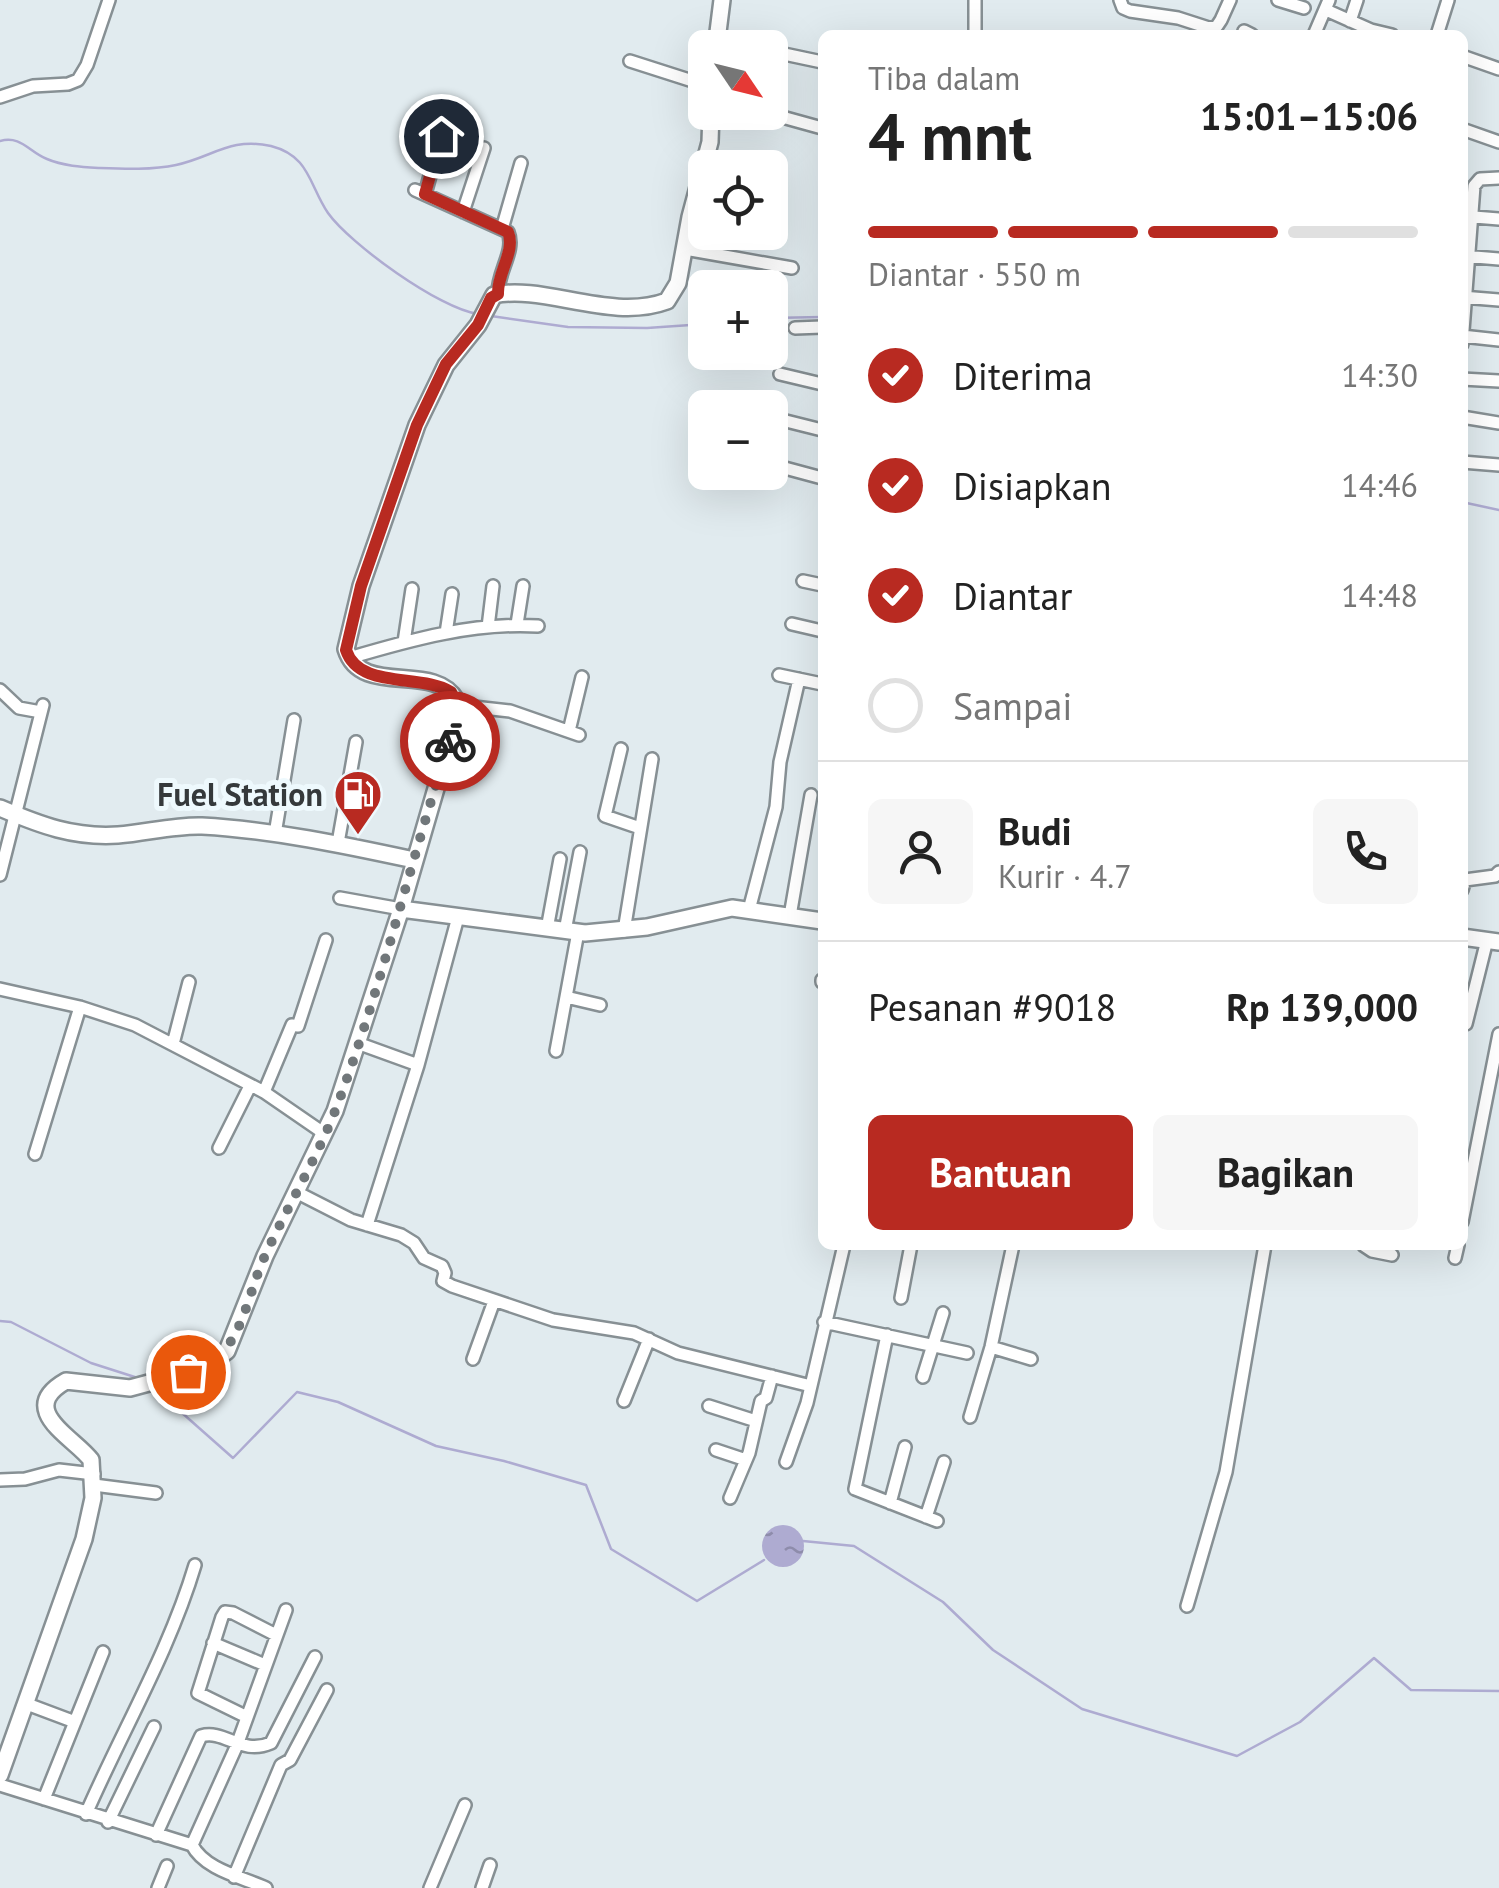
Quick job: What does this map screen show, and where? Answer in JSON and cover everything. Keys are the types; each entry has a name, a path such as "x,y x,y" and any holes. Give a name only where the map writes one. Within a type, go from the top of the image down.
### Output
{"street":[{"path":"0,97 34,86 78,80 110,0"},
{"path":"718,30 722,0"},
{"path":"975,0 975,30"},
{"path":"1120,0 1123,8 1209,28 1217,26 1230,0"},
{"path":"1278,0 1304,8"},
{"path":"1350,21 1357,0"},
{"path":"1439,30 1448,0"},
{"path":"1316,30 1327,5 1350,21 1377,30"},
{"path":"788,55 818,61"},
{"path":"1468,58 1499,69"},
{"path":"630,61 688,79"},
{"path":"788,119 818,127"},
{"path":"493,298 538,296 587,305 658,305 668,301 676,290 710,130"},
{"path":"1468,131 1499,142"},
{"path":"0,1775 75,1568 89,1518 94,1480 88,1455 52,1424 48,1400 60,1384 72,1380 130,1388 211,1364 232,1343 265,1256 325,1134 360,1044 453,730 455,696 447,688 358,669 349,658 347,642 361,586 417,425 446,364 478,325 493,298 512,237 420,192 441,136"},
{"path":"464,212 484,148"},
{"path":"502,229 521,163"},
{"path":"1468,181 1499,178"},
{"path":"1468,212 1476,182"},
{"path":"1468,216 1499,219"},
{"path":"685,249 792,268"},
{"path":"1468,256 1499,259"},
{"path":"1468,297 1499,300"},
{"path":"795,328 818,327"},
{"path":"1468,337 1499,340"},
{"path":"780,374 818,383"},
{"path":"1468,378 1499,381"},
{"path":"1468,418 1499,423"},
{"path":"788,422 818,429"},
{"path":"1468,462 1499,465"},
{"path":"788,469 818,477"},
{"path":"803,581 818,583"},
{"path":"488,627 493,586"},
{"path":"516,624 523,586"},
{"path":"404,642 412,589"},
{"path":"446,633 452,594"},
{"path":"349,658 446,633 516,624 538,626"},
{"path":"792,624 818,630"},
{"path":"779,675 818,683"},
{"path":"456,705 510,711 574,733 582,677"},
{"path":"748,910 776,807 780,762 798,679"},
{"path":"0,875 42,709 18,708 1,687"},
{"path":"275,834 294,720"},
{"path":"338,843 356,742"},
{"path":"621,749 605,816 640,828"},
{"path":"624,931 652,759"},
{"path":"790,916 812,796"},
{"path":"0,808 40,826 83,835 196,826 338,843 414,860"},
{"path":"556,1052 566,997 580,852"},
{"path":"547,929 560,860"},
{"path":"1468,880 1499,872"},
{"path":"340,898 571,932 624,931 724,909 818,920"},
{"path":"367,1224 418,1065 458,917"},
{"path":"1468,938 1493,941 1468,1018"},
{"path":"264,1092 292,1025 298,1026 326,940"},
{"path":"173,1044 189,982"},
{"path":"0,988 120,1019 264,1092 325,1134"},
{"path":"566,997 600,1005"},
{"path":"34,1154 80,1007"},
{"path":"1468,1192 1499,1034"},
{"path":"360,1044 418,1065"},
{"path":"219,1148 250,1086"},
{"path":"298,1193 343,1217 392,1230 414,1244 424,1258 442,1266 446,1273 443,1281 554,1320 611,1327 678,1353 772,1376 809,1394"},
{"path":"786,1462 809,1394 843,1250"},
{"path":"901,1298 909,1250"},
{"path":"970,1417 1012,1250"},
{"path":"1188,1606 1226,1472 1265,1250"},
{"path":"1370,1250 1392,1254"},
{"path":"474,1359 494,1301"},
{"path":"923,1377 943,1314"},
{"path":"824,1322 967,1353"},
{"path":"887,1335 856,1490 932,1519 944,1462"},
{"path":"624,1401 649,1339"},
{"path":"990,1346 1031,1360"},
{"path":"730,1498 772,1376"},
{"path":"710,1406 756,1420"},
{"path":"890,1503 905,1447"},
{"path":"716,1450 746,1460"},
{"path":"0,1480 25,1479 58,1470 156,1493"},
{"path":"86,1814 154,1671 195,1565"},
{"path":"192,1846 237,1744 286,1610"},
{"path":"245,1716 198,1693 212,1643 225,1612 276,1635"},
{"path":"212,1643 265,1665"},
{"path":"44,1799 102,1652"},
{"path":"156,1835 200,1736 209,1734 260,1747 275,1739 315,1657"},
{"path":"234,1877 281,1766 290,1760 327,1690"},
{"path":"27,1704 75,1722"},
{"path":"108,1822 154,1728"},
{"path":"0,1784 192,1846 200,1856 234,1877 266,1888"},
{"path":"430,1888 465,1805"},
{"path":"158,1888 168,1866"},
{"path":"482,1888 490,1866"}],"water":[{"path":"783,1525 798,1531 804,1546 798,1561 783,1567 768,1561 762,1546 768,1531"}],"waterway":[{"path":"0,141 19,142 60,163 138,169 189,162 244,144 271,146 301,164 328,213 355,241 420,288 478,314"},
{"path":"491,316 568,327 688,325"},
{"path":"788,318 818,317"},
{"path":"1468,503 1499,510"},
{"path":"0,1321 11,1322 91,1363 141,1379"},
{"path":"155,1389 233,1458 297,1392 338,1402 436,1446 586,1485 611,1549 697,1601 764,1560"},
{"path":"803,1541 854,1546 943,1602 993,1650 1082,1709 1237,1756 1300,1722 1374,1658 1411,1690 1499,1691"}],"way so far":[{"path":"188,1372 205,1368 232,1343 265,1256 335,1111 382,975 450,741"}],"place":[{"name":"Fuel Station","path":"358,836"}],"route":[{"path":"441,136 425,194 508,232 512,244 498,276 498,294 491,298 478,325 446,364 417,425 361,586 346,650 358,669 447,688 456,700 450,741"}]}
